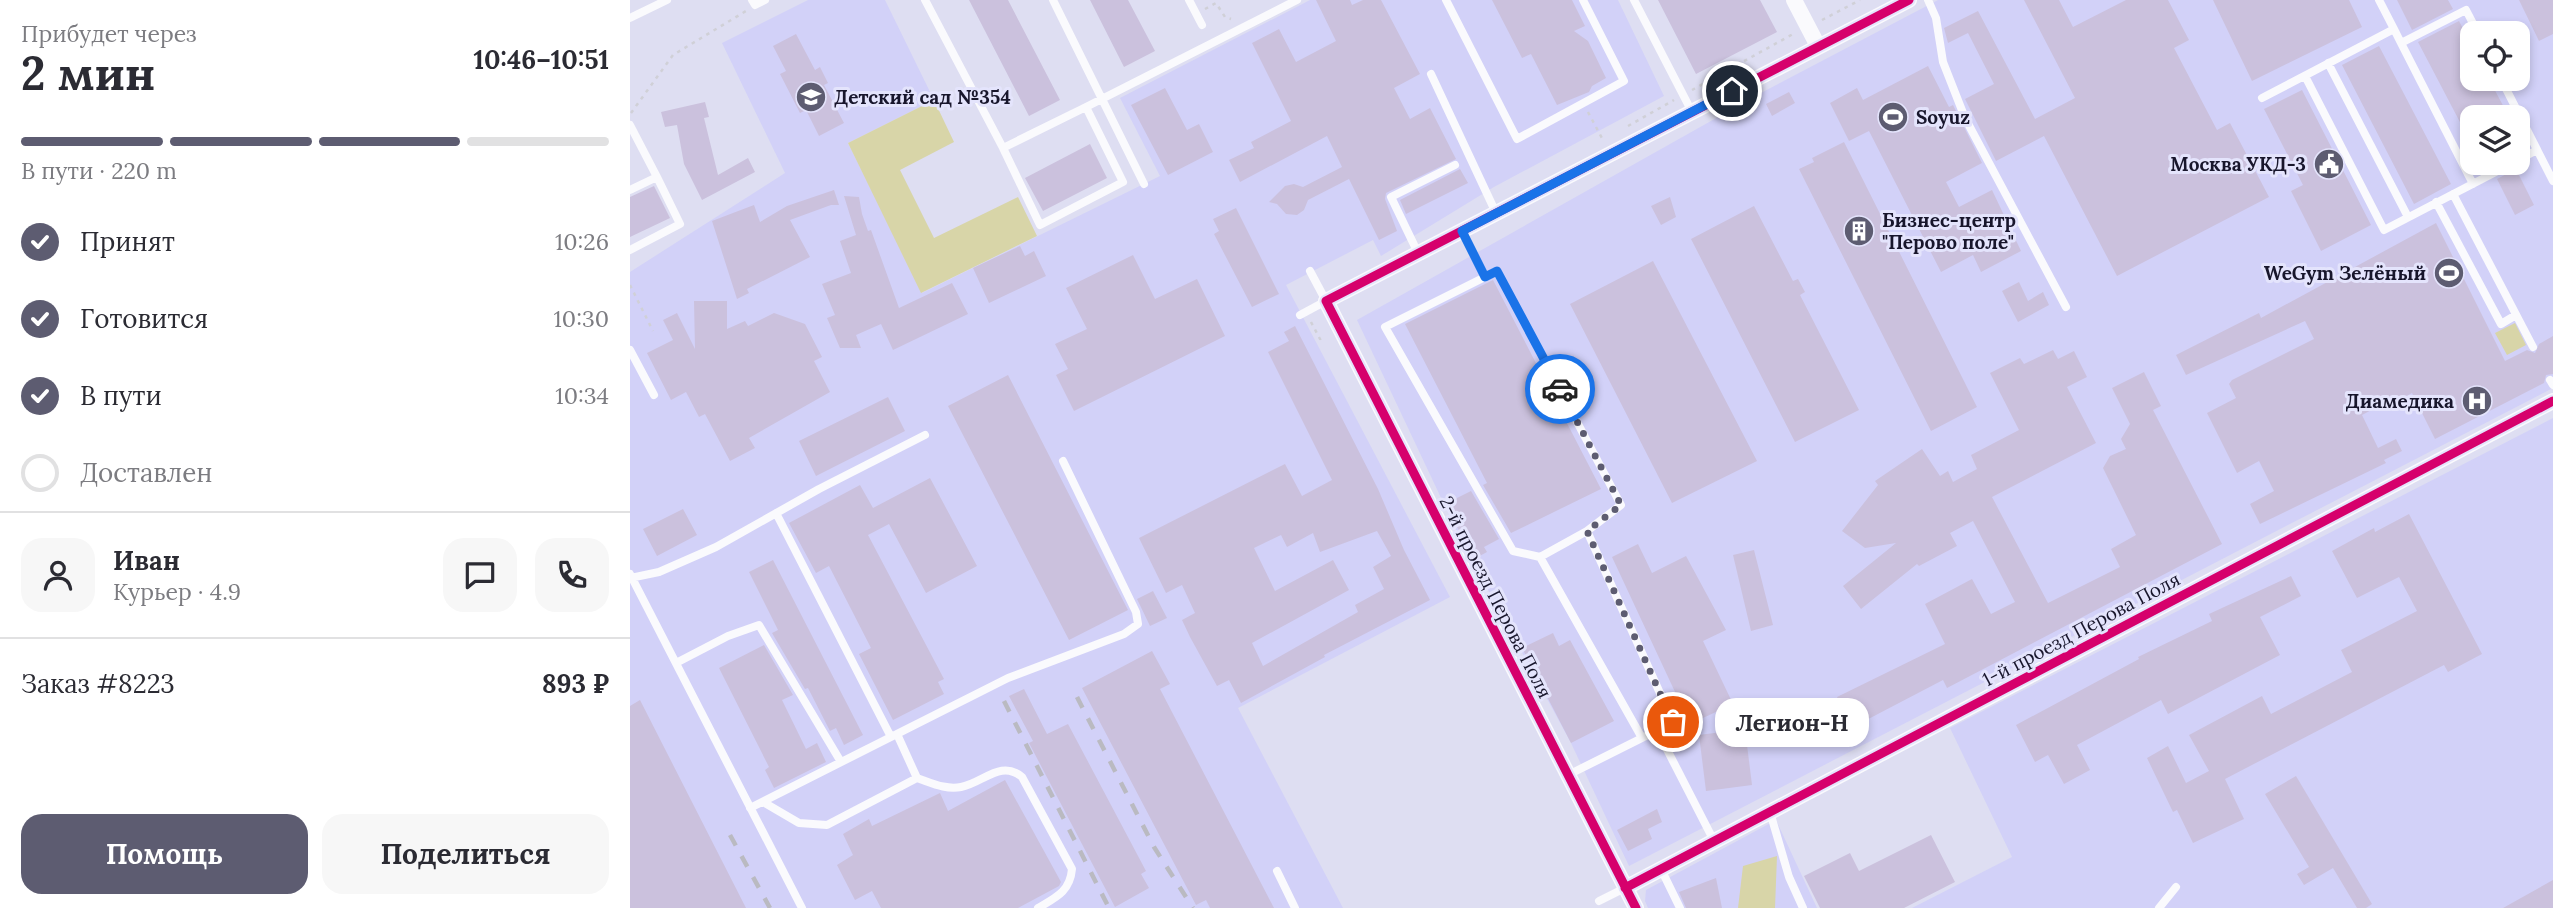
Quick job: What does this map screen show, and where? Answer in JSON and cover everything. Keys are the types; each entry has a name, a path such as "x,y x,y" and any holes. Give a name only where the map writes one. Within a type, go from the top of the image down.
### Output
{"street":[{"path":"1794,0 1818,46"},
{"path":"1326,301 1909,0"},
{"name":"2-й проезд Перова Поля","path":"1326,301 1636,908"},
{"name":"1-й проезд Перова Поля","path":"1625,888 2553,401"}],"lane":[{"path":"630,18 667,0"},
{"path":"754,3 765,0"},
{"path":"925,0 1040,225 1123,181 1086,107"},
{"path":"1053,0 1144,184"},
{"path":"1189,0 1202,24"},
{"path":"1003,148 1297,0"},
{"path":"1446,0 1517,139 1624,81 1583,0"},
{"path":"1634,0 1692,112"},
{"path":"1928,0 1936,18 1944,62 1965,118 2066,307"},
{"path":"2379,0 2473,184"},
{"path":"2401,43 2466,10 2472,21"},
{"path":"2262,98 2393,29"},
{"path":"2328,64 2408,217"},
{"path":"1431,74 1496,213"},
{"path":"2305,76 2384,230 2490,175"},
{"path":"2507,91 2553,181"},
{"path":"630,125 680,223 630,250"},
{"path":"2530,154 2537,150"},
{"path":"1418,253 1391,197 1455,165"},
{"path":"630,190 657,177"},
{"path":"2453,194 2533,347"},
{"path":"2437,202 2501,324 2516,315"},
{"path":"1462,231 1485,277"},
{"path":"1300,315 1326,301 1310,271"},
{"path":"1497,271 1621,505 1587,531 1540,557 1513,551 1385,327 1497,271"},
{"path":"630,350 654,395"},
{"path":"802,908 631,576 659,572 716,547 925,435"},
{"path":"750,808 1008,678 1114,638 1138,624 1136,612 1063,461"},
{"path":"776,513 918,778"},
{"path":"1568,775 1673,722 1587,531"},
{"path":"1540,557 1642,738"},
{"path":"676,663 728,636 759,625 841,762"},
{"path":"1657,730 1714,841"},
{"path":"763,802 799,823 827,825 918,778 962,787 1001,770 1014,770 1022,777 1072,869 1071,884 1062,895 1038,908"},
{"path":"1770,812 1789,877 1803,908"},
{"path":"1661,869 1681,908"},
{"path":"1277,871 1295,908"},
{"path":"2159,908 2176,887"},
{"path":"1600,901 1625,888"}],"path":[{"path":"1819,21 1860,0"},
{"path":"630,114 673,55 754,3"},
{"path":"1196,13 1216,3 1225,18 1248,24"},
{"path":"1625,127 1799,31"},
{"path":"1583,103 1602,140 1614,134"},
{"path":"630,285 653,331"}],"shaded area":[{"path":"808,0 885,0 934,100 848,143 922,293 1160,176 1120,98 1310,0 1618,0 1664,96 1494,187 1381,256 1373,240 1286,285 1450,597 1238,708 1343,908 630,908 630,272 785,173 722,43"},
{"path":"1938,0 2553,0 2553,388 1629,866 1571,743 1460,538 1357,320 1759,94"},
{"path":"934,100 954,142 900,170 934,238 1018,197 1037,236 921,293 848,143"},
{"path":"2515,323 2526,345 2507,355 2495,333"},
{"path":"2553,418 2553,908 1912,908 2012,857 1950,728"},
{"path":"1776,820 1817,908 1648,908 1645,901 1646,890"},
{"path":"1777,856 1775,908 1738,908 1743,866"}],"building":[{"path":"969,0 1008,0 1060,100 1029,116"},
{"path":"1090,0 1128,0 1155,51 1124,67"},
{"path":"1316,0 1350,0 1352,5 1363,0 1381,0 1420,74 1394,88 1410,119 1430,108 1456,159 1386,193 1385,199 1397,231 1379,240 1349,179 1308,200 1304,210 1297,215 1286,214 1277,204 1269,202 1285,186 1294,184 1303,187 1342,167 1327,136 1240,182 1229,160 1254,148 1251,142 1291,121 1252,43 1279,29 1296,62 1336,41"},
{"path":"1492,0 1572,0 1585,26 1574,31 1588,41 1606,78 1592,86 1589,92 1557,105 1531,54 1522,58"},
{"path":"1658,0 1760,0 1777,32 1696,74"},
{"path":"2024,0 2059,0 2073,27 2126,0 2168,0 2189,40 2174,48 2217,130 2230,123 2269,197 2117,276 2044,136 1996,161 1965,99 1994,84 1968,33 1948,43 1944,28 1978,11 2035,119 2075,98"},
{"path":"2213,0 2349,0 2362,27 2252,81"},
{"path":"2397,0 2448,0 2453,9 2412,30"},
{"path":"2519,0 2553,0 2553,34 2539,41"},
{"path":"2459,21 2460,91 2495,91 2503,105 2460,105 2460,122 2418,42"},
{"name":"Детский сад №354","path":"796,34 815,70 820,67 828,83 824,85 844,123 819,136 806,110 800,113 780,74 786,71 773,46"},
{"path":"2379,46 2451,184 2414,204 2342,65"},
{"path":"1928,66 1949,107 1953,105 1982,163 1946,182 1959,207 1992,190 2021,251 1981,272 1973,255 1941,272 1869,131 1849,141 1830,103 1857,88 1863,100"},
{"path":"1165,88 1187,130 1199,124 1213,152 1168,175 1131,105"},
{"path":"2302,90 2371,225 2321,251 2291,191 2303,185 2264,109"},
{"path":"1789,92 1795,103 1772,116 1766,104"},
{"path":"705,102 709,117 704,118 718,175 748,158 755,172 702,200 684,164 677,125 665,127 661,112"},
{"name":"Бизнес-центр \"Перово поле\"","path":"1844,142 1977,407 1931,431 1799,169 1814,162 1812,158"},
{"path":"1090,144 1107,178 1043,211 1025,178"},
{"path":"1460,169 1468,183 1406,214 1400,200"},
{"path":"2505,175 2519,175 2534,205 2515,215 2497,179"},
{"path":"654,186 670,218 630,237 630,197"},
{"path":"834,190 839,205 831,205 790,220 810,257 747,289 749,293 737,299 712,221 754,205 760,222 787,206"},
{"path":"844,196 859,197 868,231 871,230 899,308 952,283 968,314 893,350 881,324 856,335 861,348 840,348 827,318 835,315 822,284 851,273 840,241 856,235"},
{"path":"1670,197 1676,217 1661,225 1651,206"},
{"path":"1754,206 1793,281 1798,279 1805,292 1800,295 1859,410 1795,442 1691,239"},
{"path":"1236,208 1279,294 1252,307 1214,234 1219,231 1213,219"},
{"path":"2436,223 2505,361 2527,350 2535,353 2539,344 2553,336 2553,374 2546,375 2544,383 2435,439 2412,393 2394,403 2392,399 2362,415 2378,448 2396,439 2402,451 2384,460 2386,463 2260,524 2250,504 2274,491 2259,461 2237,473 2207,413 2236,398 2229,384 2232,380 2314,339 2305,321 2186,375 2176,355 2259,313 2261,318"},
{"path":"1020,246 1025,256 1034,251 1046,276 989,303 973,268"},
{"path":"1133,255 1155,299 1197,279 1225,336 1074,411 1056,375 1068,369 1055,344 1087,329 1066,288"},
{"path":"1653,261 1757,461 1672,503 1570,304"},
{"path":"1493,280 1601,489 1511,533 1483,485 1487,483 1405,324"},
{"path":"2019,282 2028,301 2043,292 2049,305 2018,322 2002,291"},
{"path":"694,301 727,301 727,329 745,321 748,326 774,313 805,324 822,357 814,361 830,392 749,438 755,448 730,461 705,414 699,417 686,392 671,400 647,353 673,340 663,320 677,313 695,349"},
{"path":"1295,326 1378,489 1404,550 1430,600 1324,655 1325,657 1241,703 1229,680 1217,686 1190,637 1182,620 1195,613 1182,585 1166,593 1139,538 1285,464 1302,496 1332,480 1268,352 1289,341 1284,332","holes":["1377,531 1391,556 1373,567 1384,589 1355,605 1358,612 1263,666 1252,643 1349,590 1333,560 1275,591 1254,548 1281,535 1287,547 1313,533 1320,552"]},
{"path":"2053,350 2058,359 2074,351 2087,377 2067,387 2096,443 1992,497 2048,603 2120,567 2111,549 2136,535 2103,468 2110,456 2126,449 2121,439 2130,424 2112,388 2144,372 2161,406 2153,410 2222,544 1947,688 1943,680 1853,727 1837,697 1945,644 1925,604 1972,579 1991,614 2015,602 1973,521 1950,533 1957,546 1919,566 1917,564 1861,609 1843,586 1896,543 1865,548 1842,531 1878,485 1875,481 1922,449 1940,476 1948,471 1953,482 1977,469 1971,455 2019,430 1990,373 2020,358 2024,364"},
{"path":"1008,375 1128,610 1069,640 948,406"},
{"path":"888,397 905,431 816,476 799,441"},
{"path":"930,478 977,566 926,593 889,524 868,535 944,679 938,682 944,694 893,720 859,654 871,648 829,566 816,573 789,523 860,485 873,508"},
{"path":"1471,491 1499,539 1484,547 1487,552 1474,559 1445,504"},
{"path":"683,509 697,535 657,556 643,529"},
{"path":"2409,514 2482,654 2448,672 2444,665 2225,779 2244,819 2193,843 2177,810 2173,812 2147,758 2168,746 2186,783 2209,771 2189,735 2262,696 2271,714 2352,672 2341,650 2417,611 2399,577 2357,598 2332,551 2374,528 2375,532"},
{"path":"1638,544 1652,573 1686,556 1726,630 1703,641 1733,704 1690,724 1612,557"},
{"path":"1754,550 1773,625 1751,631 1733,555"},
{"path":"773,560 863,735 844,745 836,728 830,731 808,688 805,689 772,633 778,630 749,572"},
{"path":"2291,576 2301,596 2260,617 2280,655 2168,714 2161,700 2077,745 2090,770 2064,784 2048,755 2035,762 2016,725 2139,659 2138,657 2212,621 2209,614"},
{"path":"1153,591 1167,618 1150,626 1137,599"},
{"path":"1553,633 1559,646 1570,640 1614,721 1571,743 1522,648"},
{"path":"764,645 793,695 782,700 806,749 817,743 826,762 774,788 765,770 769,767 719,668"},
{"path":"1152,651 1170,684 1160,689 1274,908 1210,908 1206,900 1196,905 1082,688"},
{"path":"1024,689 1047,734 1068,724 1146,871 1141,874 1149,888 1115,907 1029,743 1033,741 1009,696"},
{"path":"640,700 746,908 630,908 630,706"},
{"path":"1764,714 1768,732 1749,736 1745,718"},
{"path":"1745,729 1752,785 1706,791 1699,735"},
{"path":"2296,776 2372,904 2366,908 2357,908 2333,868 2304,885 2297,874 2309,867 2265,794"},
{"path":"1005,780 1061,882 1059,886 1018,908 881,908 872,891 855,900 837,865 853,855 843,834 869,819 872,826 940,793 948,811"},
{"path":"1657,809 1662,822 1648,829 1652,839 1628,851 1617,830"},
{"path":"1931,835 1955,882 1904,908 1820,908 1804,876 1850,853 1859,871"},
{"path":"1716,878 1722,908 1686,908 1679,892"},
{"path":"2553,880 2553,908 2503,908"}],"railway":[{"path":"1077,697 1154,847 1193,908"},
{"path":"1004,701 1109,908"},
{"path":"730,835 770,908"}],"cycle path":[{"path":"1636,908 1326,301 1909,0"},
{"path":"1625,888 2553,401"}],"way so far":[{"path":"1560,389 1621,505 1587,531 1673,722"}],"place":[{"name":"Детский сад №354","path":"811,97"},
{"name":"Soyuz","path":"1893,117"},
{"name":"Москва УКД-3","path":"2329,164"},
{"name":"Бизнес-центр \"Перово поле\"","path":"1859,231"},
{"name":"WeGym Зелёный","path":"2449,273"},
{"name":"Диамедика","path":"2477,401"},
{"name":"Легион-Н","path":"1673,722"}],"route":[{"path":"1560,389 1497,271 1485,277 1462,231 1732,91"}]}
